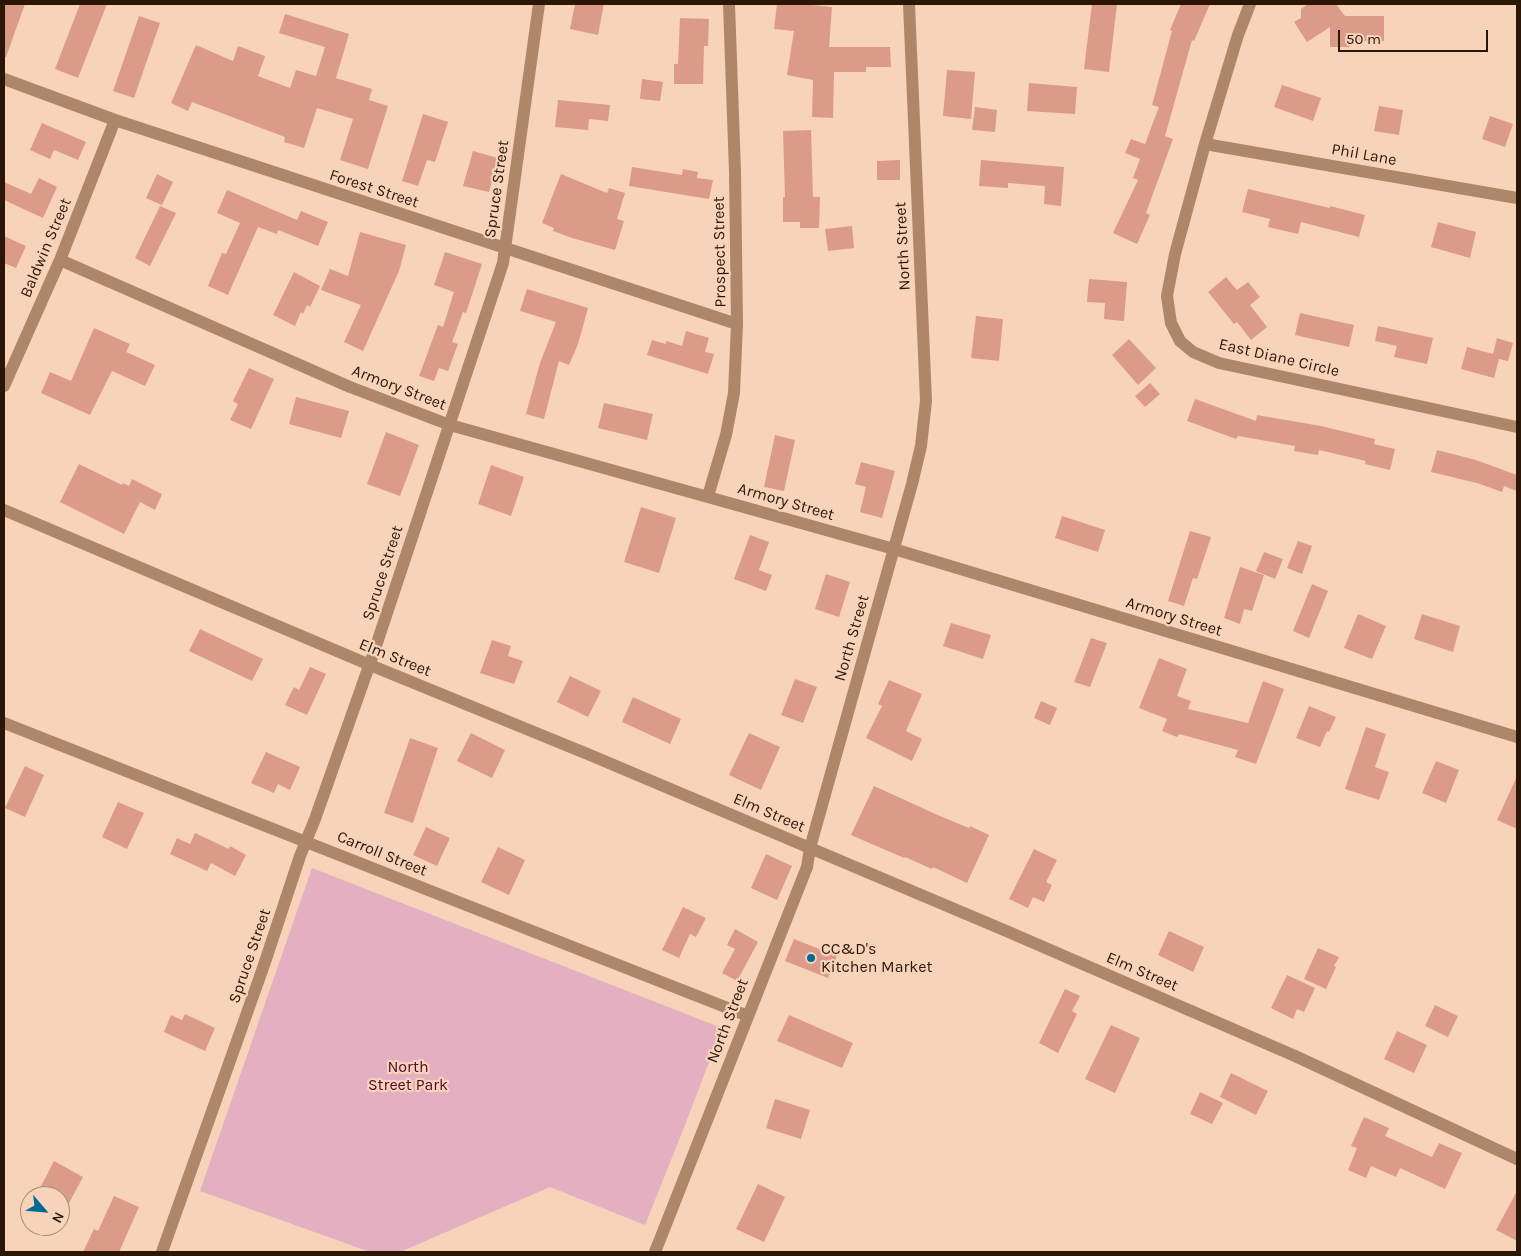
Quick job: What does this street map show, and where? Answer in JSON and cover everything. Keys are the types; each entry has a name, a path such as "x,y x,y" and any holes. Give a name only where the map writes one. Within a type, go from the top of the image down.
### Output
{"street":[{"name":"Spruce Street","path":"162,1252 228,1070 300,856 370,665 504,262 539,4"},
{"name":"Prospect Street","path":"708,496 726,435 734,392 737,324 735,172 729,4"},
{"name":"North Street","path":"656,1252 807,867 810,848 921,446 926,401 909,4"},
{"name":"East Diane Circle","path":"1250,4 1238,35 1205,144 1175,254 1167,296 1171,323 1180,341 1193,352 1218,363 1517,427"},
{"name":"Forest Street","path":"4,79 115,120 737,324"},
{"name":"Baldwin Street","path":"4,386 60,260 115,120"},
{"name":"Phil Lane","path":"1205,144 1517,198"},
{"name":"Armory Street","path":"60,260 350,387 450,425 894,549 1517,737"},
{"name":"Elm Street","path":"4,510 810,848 1295,1056 1517,1159"},
{"name":"Carroll Street","path":"4,723 748,1016"}],"green space":[{"name":"North Street Park","path":"312,868 722,1028 645,1225 550,1187 400,1252 370,1252 200,1191"}],"building":[{"path":"4,4 25,4 6,57 4,57"},
{"path":"80,4 107,4 78,78 55,69"},
{"path":"575,4 604,4 598,35 570,29"},
{"path":"777,4 832,7 829,47 890,47 891,67 866,67 866,72 834,72 833,118 812,117 813,80 787,75 794,31 774,29"},
{"path":"1092,4 1117,4 1109,72 1084,69"},
{"path":"1181,4 1210,4 1194,41 1192,40 1165,136 1173,139 1146,213 1150,215 1137,244 1113,233 1138,180 1133,178 1140,159 1125,153 1131,139 1145,144 1159,107 1152,105 1172,31 1170,30"},
{"path":"1308,4 1336,4 1345,16 1384,16 1384,41 1358,41 1349,47 1330,47 1330,27 1307,42 1294,22 1301,18 1301,9"},
{"path":"285,14 349,34 336,78 372,89 369,100 388,106 368,169 340,160 353,119 317,108 304,148 284,142 285,137 192,102 188,111 171,103 196,45 233,61 238,46 265,56 258,76 290,88 296,70 316,76 325,47 279,33"},
{"path":"139,16 160,23 134,98 113,91"},
{"path":"680,18 709,19 708,46 704,46 703,84 674,84 674,64 678,64"},
{"path":"947,70 975,72 971,119 943,116"},
{"path":"642,79 663,82 660,101 640,99"},
{"path":"1029,83 1077,87 1075,114 1027,111"},
{"path":"1282,85 1321,98 1313,121 1274,107"},
{"path":"558,100 610,105 608,121 589,119 588,130 555,127"},
{"path":"1379,106 1403,110 1399,135 1374,131"},
{"path":"975,107 997,110 995,132 972,130"},
{"path":"423,114 448,122 435,162 427,160 418,186 402,181"},
{"path":"1490,116 1513,124 1505,147 1482,139"},
{"path":"42,123 86,142 78,160 54,150 50,159 30,150"},
{"path":"811,130 813,197 820,197 819,228 800,228 800,222 783,222 783,197 785,197 783,131"},
{"path":"473,151 498,158 489,192 463,186"},
{"path":"900,160 900,180 877,180 877,161"},
{"path":"981,160 1064,167 1061,206 1044,204 1045,186 1008,183 1008,188 979,186"},
{"path":"632,167 682,175 683,169 698,172 697,178 713,180 709,199 629,186"},
{"path":"157,174 173,182 162,205 146,198"},
{"path":"561,174 607,193 609,188 625,193 617,219 624,221 615,250 553,231 554,228 542,223"},
{"path":"39,178 57,187 43,218 4,200 4,182 31,194"},
{"path":"1248,189 1365,215 1359,237 1301,222 1298,234 1268,227 1270,219 1242,212"},
{"path":"227,190 297,220 301,211 328,222 318,246 278,230 277,234 258,227 228,295 208,286 222,253 226,254 240,223 217,213"},
{"path":"160,206 176,213 150,266 135,258"},
{"path":"1438,222 1476,232 1470,258 1431,247"},
{"path":"852,226 854,248 828,251 825,229"},
{"path":"360,232 406,245 399,271 363,351 344,342 361,305 321,290 330,269 348,276"},
{"path":"4,236 26,246 16,268 4,263"},
{"path":"445,252 482,264 466,313 463,312 452,342 458,344 448,371 439,368 434,381 419,376 438,325 443,327 454,292 434,285"},
{"path":"294,272 320,286 310,307 307,305 303,314 301,312 295,326 273,315"},
{"path":"1226,277 1237,290 1248,282 1260,297 1250,305 1267,327 1251,340 1237,322 1234,324 1208,292"},
{"path":"1089,279 1127,282 1124,321 1104,319 1105,303 1087,302"},
{"path":"527,289 588,308 578,344 569,365 559,361 544,419 526,414 540,363 556,322 520,311"},
{"path":"1300,313 1354,325 1349,347 1295,335"},
{"path":"976,316 1003,319 999,361 971,358"},
{"path":"1378,326 1433,338 1427,364 1394,357 1397,346 1375,341"},
{"path":"94,328 130,344 126,352 155,365 145,386 112,371 90,415 41,393 50,372 71,381"},
{"path":"686,331 709,338 705,352 714,354 708,374 647,355 652,340 666,344 666,341 682,346"},
{"path":"1497,338 1513,343 1508,361 1499,359 1494,378 1461,369 1467,347 1493,354"},
{"path":"1129,339 1156,368 1138,385 1112,355"},
{"path":"249,368 274,379 251,429 230,420 238,404 233,401"},
{"path":"1150,383 1160,394 1145,407 1135,396"},
{"path":"296,397 349,411 341,438 289,424"},
{"path":"1195,399 1256,421 1257,415 1321,426 1375,439 1374,444 1395,449 1390,470 1365,464 1366,461 1319,450 1318,455 1294,451 1295,446 1238,436 1236,439 1187,421"},
{"path":"604,403 653,414 647,440 598,428"},
{"path":"386,432 419,445 400,496 367,484"},
{"path":"775,435 795,440 784,491 764,487"},
{"path":"1437,450 1476,460 1517,475 1517,491 1504,486 1502,492 1477,483 1431,472"},
{"path":"861,462 895,471 882,518 860,512 866,487 855,484"},
{"path":"79,464 122,485 123,483 129,486 132,479 162,494 155,510 140,502 124,534 60,502"},
{"path":"491,465 524,477 511,516 478,504"},
{"path":"641,507 676,518 659,573 624,562"},
{"path":"1062,516 1105,530 1098,552 1055,538"},
{"path":"1190,531 1211,537 1197,579 1193,578 1184,606 1168,601"},
{"path":"750,535 769,542 759,570 772,575 766,591 734,579"},
{"path":"1298,541 1312,546 1302,574 1287,568"},
{"path":"1264,552 1283,559 1275,579 1256,571"},
{"path":"1240,567 1264,575 1252,611 1244,609 1240,624 1224,618"},
{"path":"826,574 850,582 839,617 815,609"},
{"path":"1312,584 1328,591 1309,638 1293,631"},
{"path":"1358,614 1386,626 1372,659 1344,648"},
{"path":"1422,614 1460,626 1453,652 1414,639"},
{"path":"951,623 991,635 983,659 943,646"},
{"path":"200,629 263,659 252,681 189,651"},
{"path":"1091,638 1107,643 1090,687 1074,682"},
{"path":"492,640 511,646 508,656 523,661 514,684 480,673"},
{"path":"1159,658 1187,669 1177,696 1191,701 1188,709 1248,723 1263,681 1284,689 1256,764 1235,757 1238,750 1179,734 1177,737 1162,731 1167,719 1139,708"},
{"path":"310,667 326,674 307,715 285,705 294,687 299,690"},
{"path":"570,676 601,691 588,717 557,702"},
{"path":"795,679 817,687 803,723 781,715"},
{"path":"889,680 922,694 906,731 922,739 912,761 866,738 882,706 878,704"},
{"path":"633,697 681,719 670,744 622,722"},
{"path":"1041,701 1057,708 1050,725 1034,718"},
{"path":"1309,706 1336,717 1320,747 1296,738"},
{"path":"1366,727 1386,734 1375,767 1389,772 1379,800 1345,789"},
{"path":"471,733 505,750 492,778 457,761"},
{"path":"749,733 780,747 761,790 729,775"},
{"path":"410,738 438,748 413,823 384,813"},
{"path":"266,752 300,767 290,790 278,784 274,793 251,783"},
{"path":"1436,761 1459,770 1446,803 1422,793"},
{"path":"25,766 44,775 25,817 5,808"},
{"path":"1517,776 1517,829 1497,820"},
{"path":"874,786 940,816 969,828 970,826 989,835 967,883 933,867 932,869 851,835"},
{"path":"118,802 144,813 127,849 102,837"},
{"path":"426,827 450,838 437,866 413,855"},
{"path":"195,833 229,849 230,846 246,855 235,876 211,863 207,871 170,854 177,838 190,844"},
{"path":"498,847 525,860 509,895 481,882"},
{"path":"1034,849 1057,860 1046,882 1052,885 1044,902 1033,897 1028,908 1009,899"},
{"path":"766,854 792,866 777,900 751,888"},
{"path":"683,907 706,918 696,937 690,934 679,958 662,950"},
{"path":"735,929 758,942 737,981 722,973 735,949 727,945"},
{"path":"1169,931 1204,947 1193,972 1158,955"},
{"name":"CC&D's Kitchen Market","path":"794,939 837,956 828,978 785,961"},
{"path":"1318,948 1339,957 1326,989 1304,979"},
{"path":"1287,975 1315,988 1304,1012 1297,1009 1293,1019 1271,1008"},
{"path":"1065,989 1080,996 1072,1011 1077,1014 1058,1053 1039,1043"},
{"path":"1435,1005 1458,1016 1448,1037 1425,1026"},
{"path":"185,1014 215,1028 205,1051 164,1032 171,1015 182,1020"},
{"path":"789,1015 853,1043 842,1068 777,1041"},
{"path":"1111,1025 1140,1038 1115,1093 1085,1079"},
{"path":"1397,1031 1427,1045 1414,1073 1384,1059"},
{"path":"1231,1073 1268,1091 1256,1115 1220,1097"},
{"path":"1200,1092 1223,1103 1212,1124 1190,1114"},
{"path":"775,1099 810,1110 801,1139 766,1128"},
{"path":"1364,1117 1389,1128 1385,1136 1432,1157 1439,1143 1462,1153 1445,1189 1400,1168 1396,1177 1371,1166 1366,1178 1348,1170 1357,1148 1351,1146"},
{"path":"54,1161 83,1177 70,1201 70,1186 41,1186"},
{"path":"758,1184 785,1197 764,1242 736,1229"},
{"path":"1517,1191 1517,1241 1496,1230"},
{"path":"114,1196 139,1207 119,1252 83,1252 94,1229 98,1231"}],"place":[{"name":"CC&D's Kitchen Market","path":"811,958"}]}
